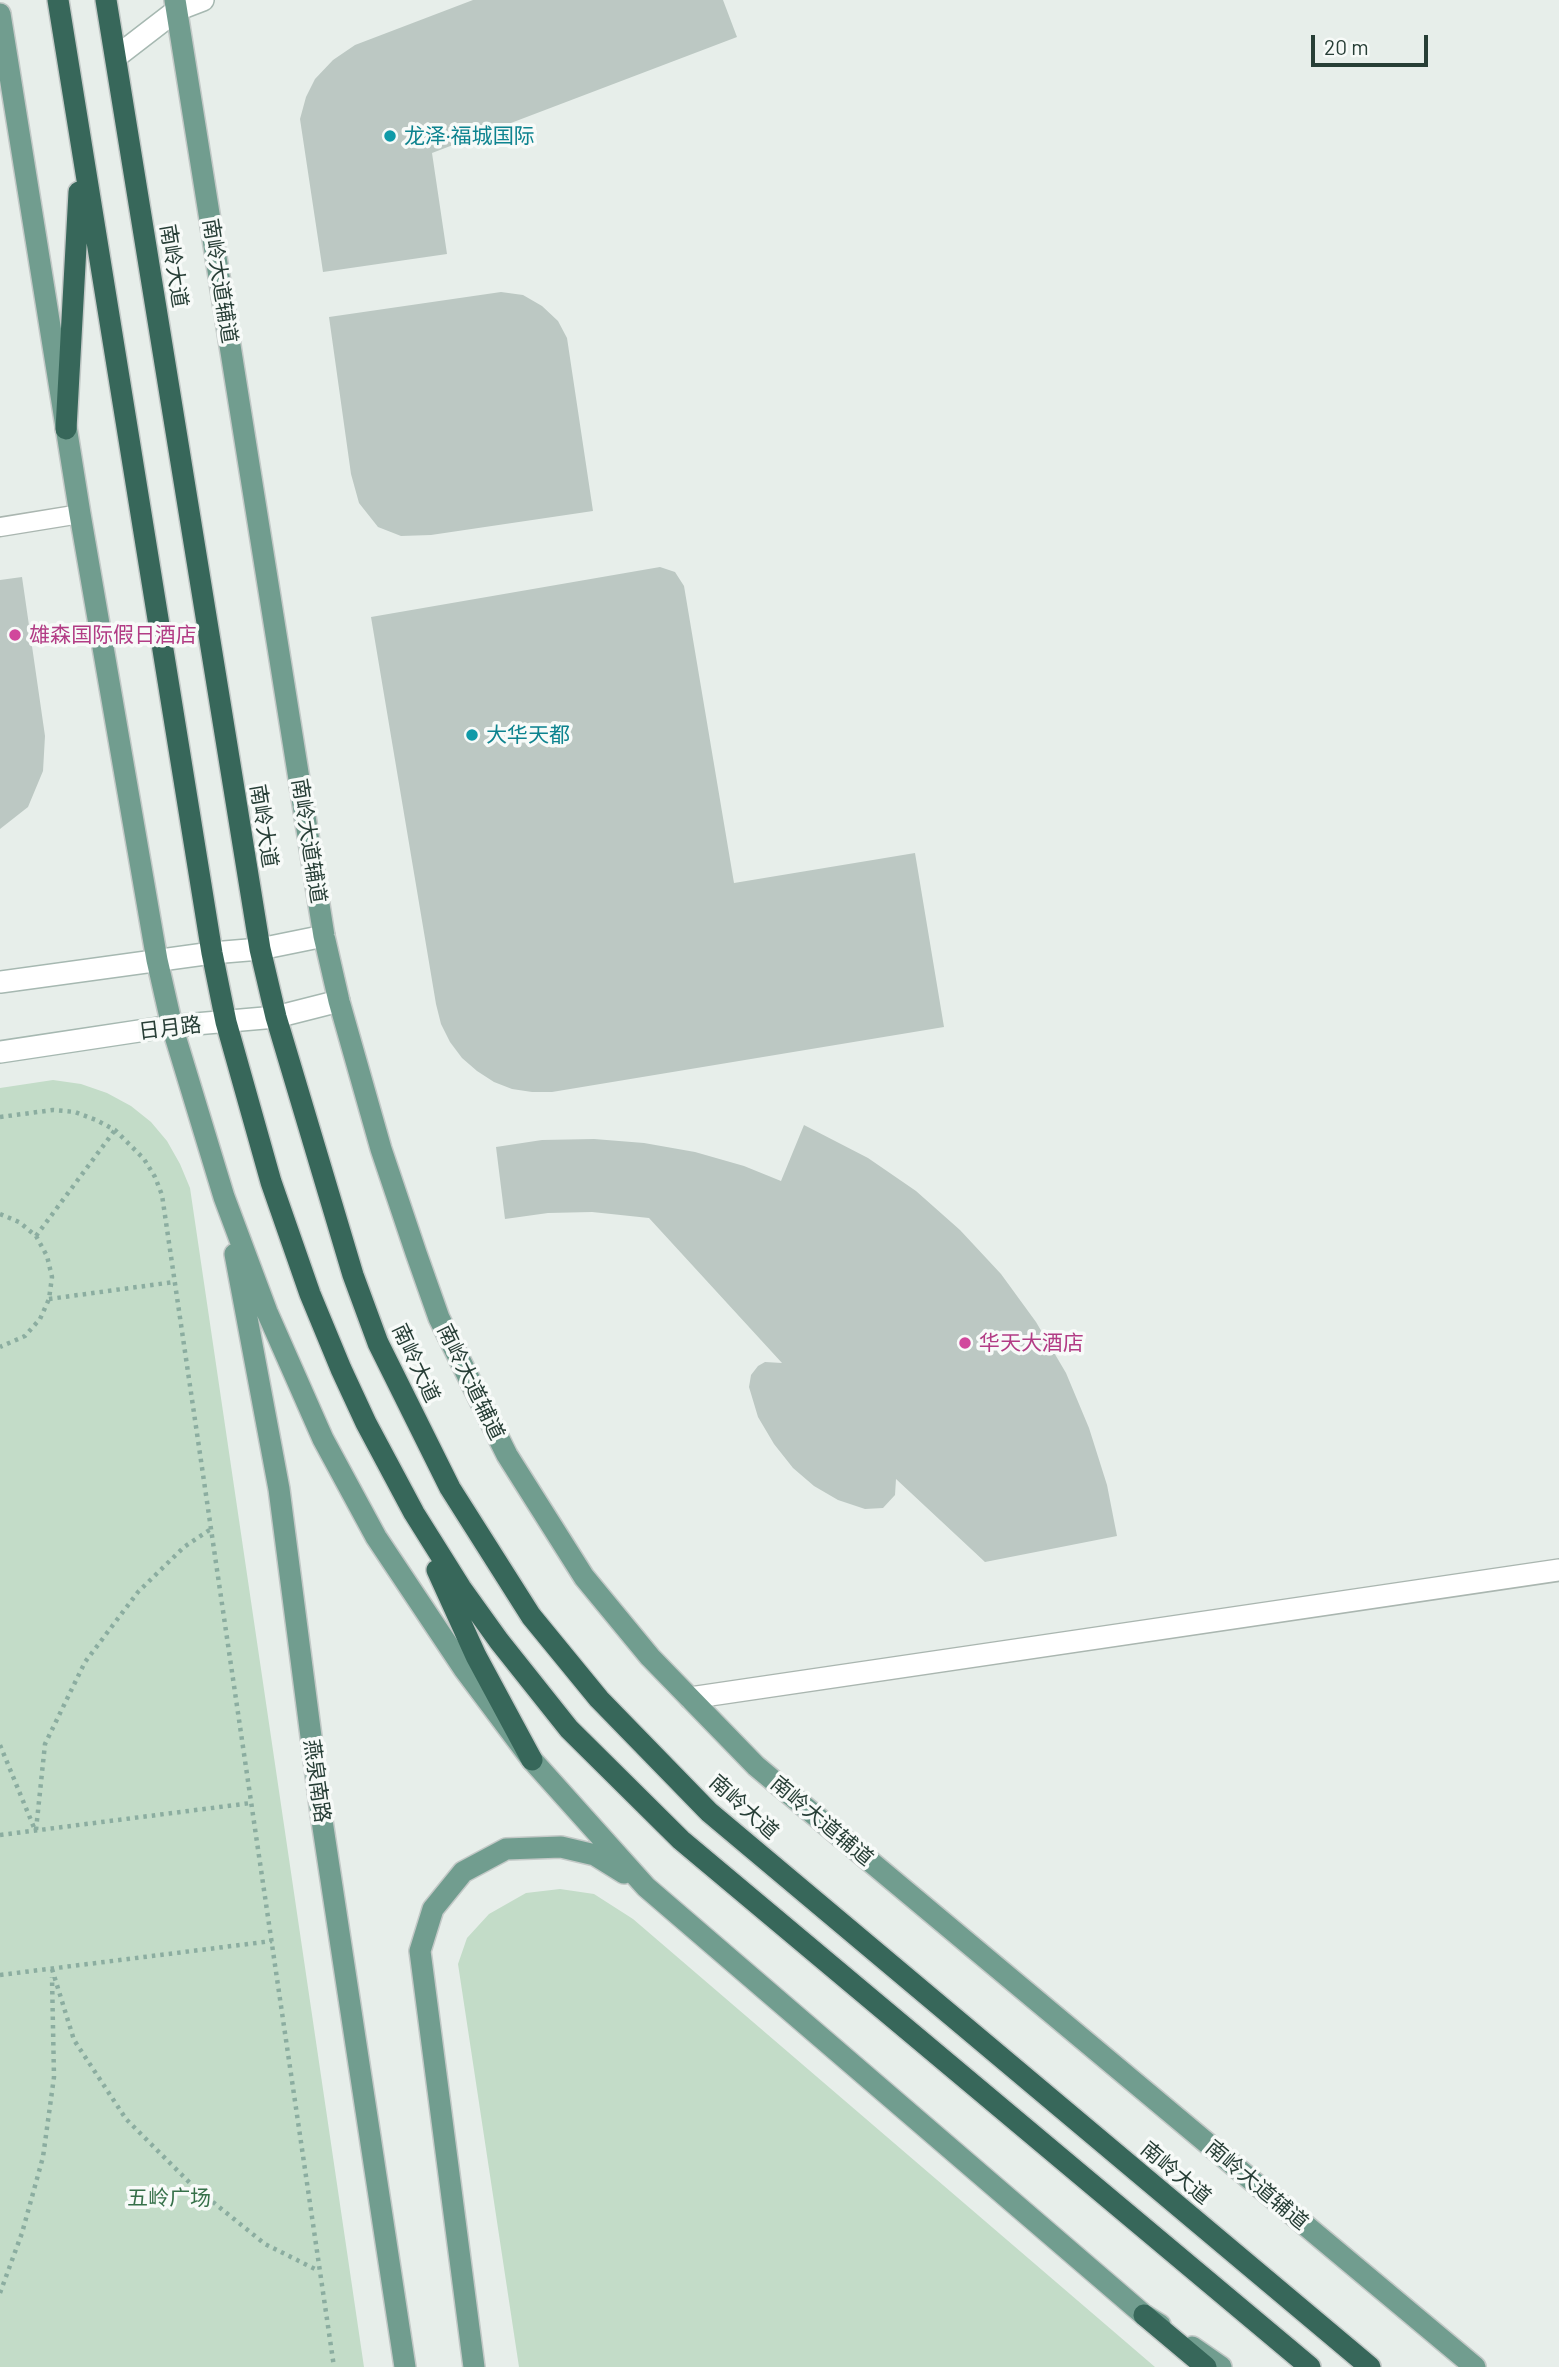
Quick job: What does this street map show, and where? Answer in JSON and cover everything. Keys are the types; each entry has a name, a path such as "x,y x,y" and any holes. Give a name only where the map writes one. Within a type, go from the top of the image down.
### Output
{"highway":[{"path":"58,0 212,953 226,1022 271,1182 310,1294 366,1423 414,1513 461,1588 569,1729 681,1840 1310,2367"},
{"name":"南岭大道","path":"106,0 260,949 275,1017 353,1275 378,1343 450,1488 531,1616 599,1699 709,1812 1370,2367"},
{"path":"66,429 82,151"},
{"path":"414,1513 476,1656 532,1760"},
{"path":"1144,2315 1206,2367"}],"main road":[{"name":"南岭大道辅道","path":"176,5 324,936 339,1001 382,1149 439,1318 507,1455 584,1577 650,1657 756,1766 1475,2367"},
{"path":"0,14 80,514 157,960 172,1026 224,1197 267,1312 323,1439 376,1537 464,1669 532,1760 646,1887 1144,2315 1221,2367"},
{"name":"燕泉南路","path":"224,1197 279,1489 321,1814 405,2367"},
{"path":"474,2367 420,1951 433,1909 463,1872 506,1849 561,1847 595,1855 646,1887"}],"street":[{"path":"116,57 176,5 203,0"},
{"path":"0,982 260,949 324,936"},
{"name":"日月路","path":"0,1052 172,1026 275,1017 339,1001"},
{"path":"690,1698 1559,1570"}],"lane":[{"path":"0,527 80,514"}],"path":[{"path":"0,1117 53,1110 75,1112 115,1130 144,1159 162,1195 334,2367"},
{"path":"36,1236 115,1130"},
{"path":"0,1214 19,1222 36,1236 47,1256 52,1277 49,1299 40,1319 25,1336 0,1347"},
{"path":"49,1299 174,1282"},
{"path":"36,1830 45,1744 85,1662 138,1592 184,1547 211,1529"},
{"path":"0,1745 36,1830"},
{"path":"0,1835 251,1803"},
{"path":"0,1975 272,1941"},
{"path":"52,1969 74,2040 126,2119 193,2186 265,2244 320,2272"},
{"path":"0,2292 22,2233 44,2157 54,2077 52,1969"}],"green space":[{"name":"五岭广场","path":"53,1080 81,1084 107,1093 131,1106 151,1122 167,1141 190,1188 364,2367 0,2367 0,1088"},
{"path":"560,1889 594,1894 633,1919 1155,2367 519,2367 458,1964 467,1938 489,1914 526,1893"}],"building":[{"name":"龙泽·福城国际","path":"473,0 723,0 737,37 432,153 447,254 323,272 300,119 306,97 315,79 333,60 355,45"},
{"path":"501,292 523,295 542,306 558,321 567,338 593,511 431,535 401,536 378,527 359,503 351,474 329,317"},
{"name":"大华天都","path":"660,567 675,572 684,586 734,883 915,853 944,1027 552,1092 512,1089 494,1082 462,1058 441,1024 371,617"},
{"path":"22,577 45,736 43,771 28,807 0,829 0,580"},
{"name":"华天大酒店","path":"804,1125 868,1158 916,1191 960,1230 1001,1274 1036,1322 1066,1373 1089,1428 1107,1485 1117,1536 985,1562 896,1479 895,1495 883,1508 865,1509 838,1500 814,1486 793,1468 758,1417 749,1387 751,1375 765,1362 782,1363 649,1218 592,1212 548,1213 505,1219 496,1147 542,1140 594,1139 644,1143 695,1152 744,1166 781,1181"}],"place":[{"name":"龙泽·福城国际","path":"390,136"},
{"name":"雄森国际假日酒店","path":"15,635"},
{"name":"大华天都","path":"472,735"},
{"name":"华天大酒店","path":"965,1343"}]}
